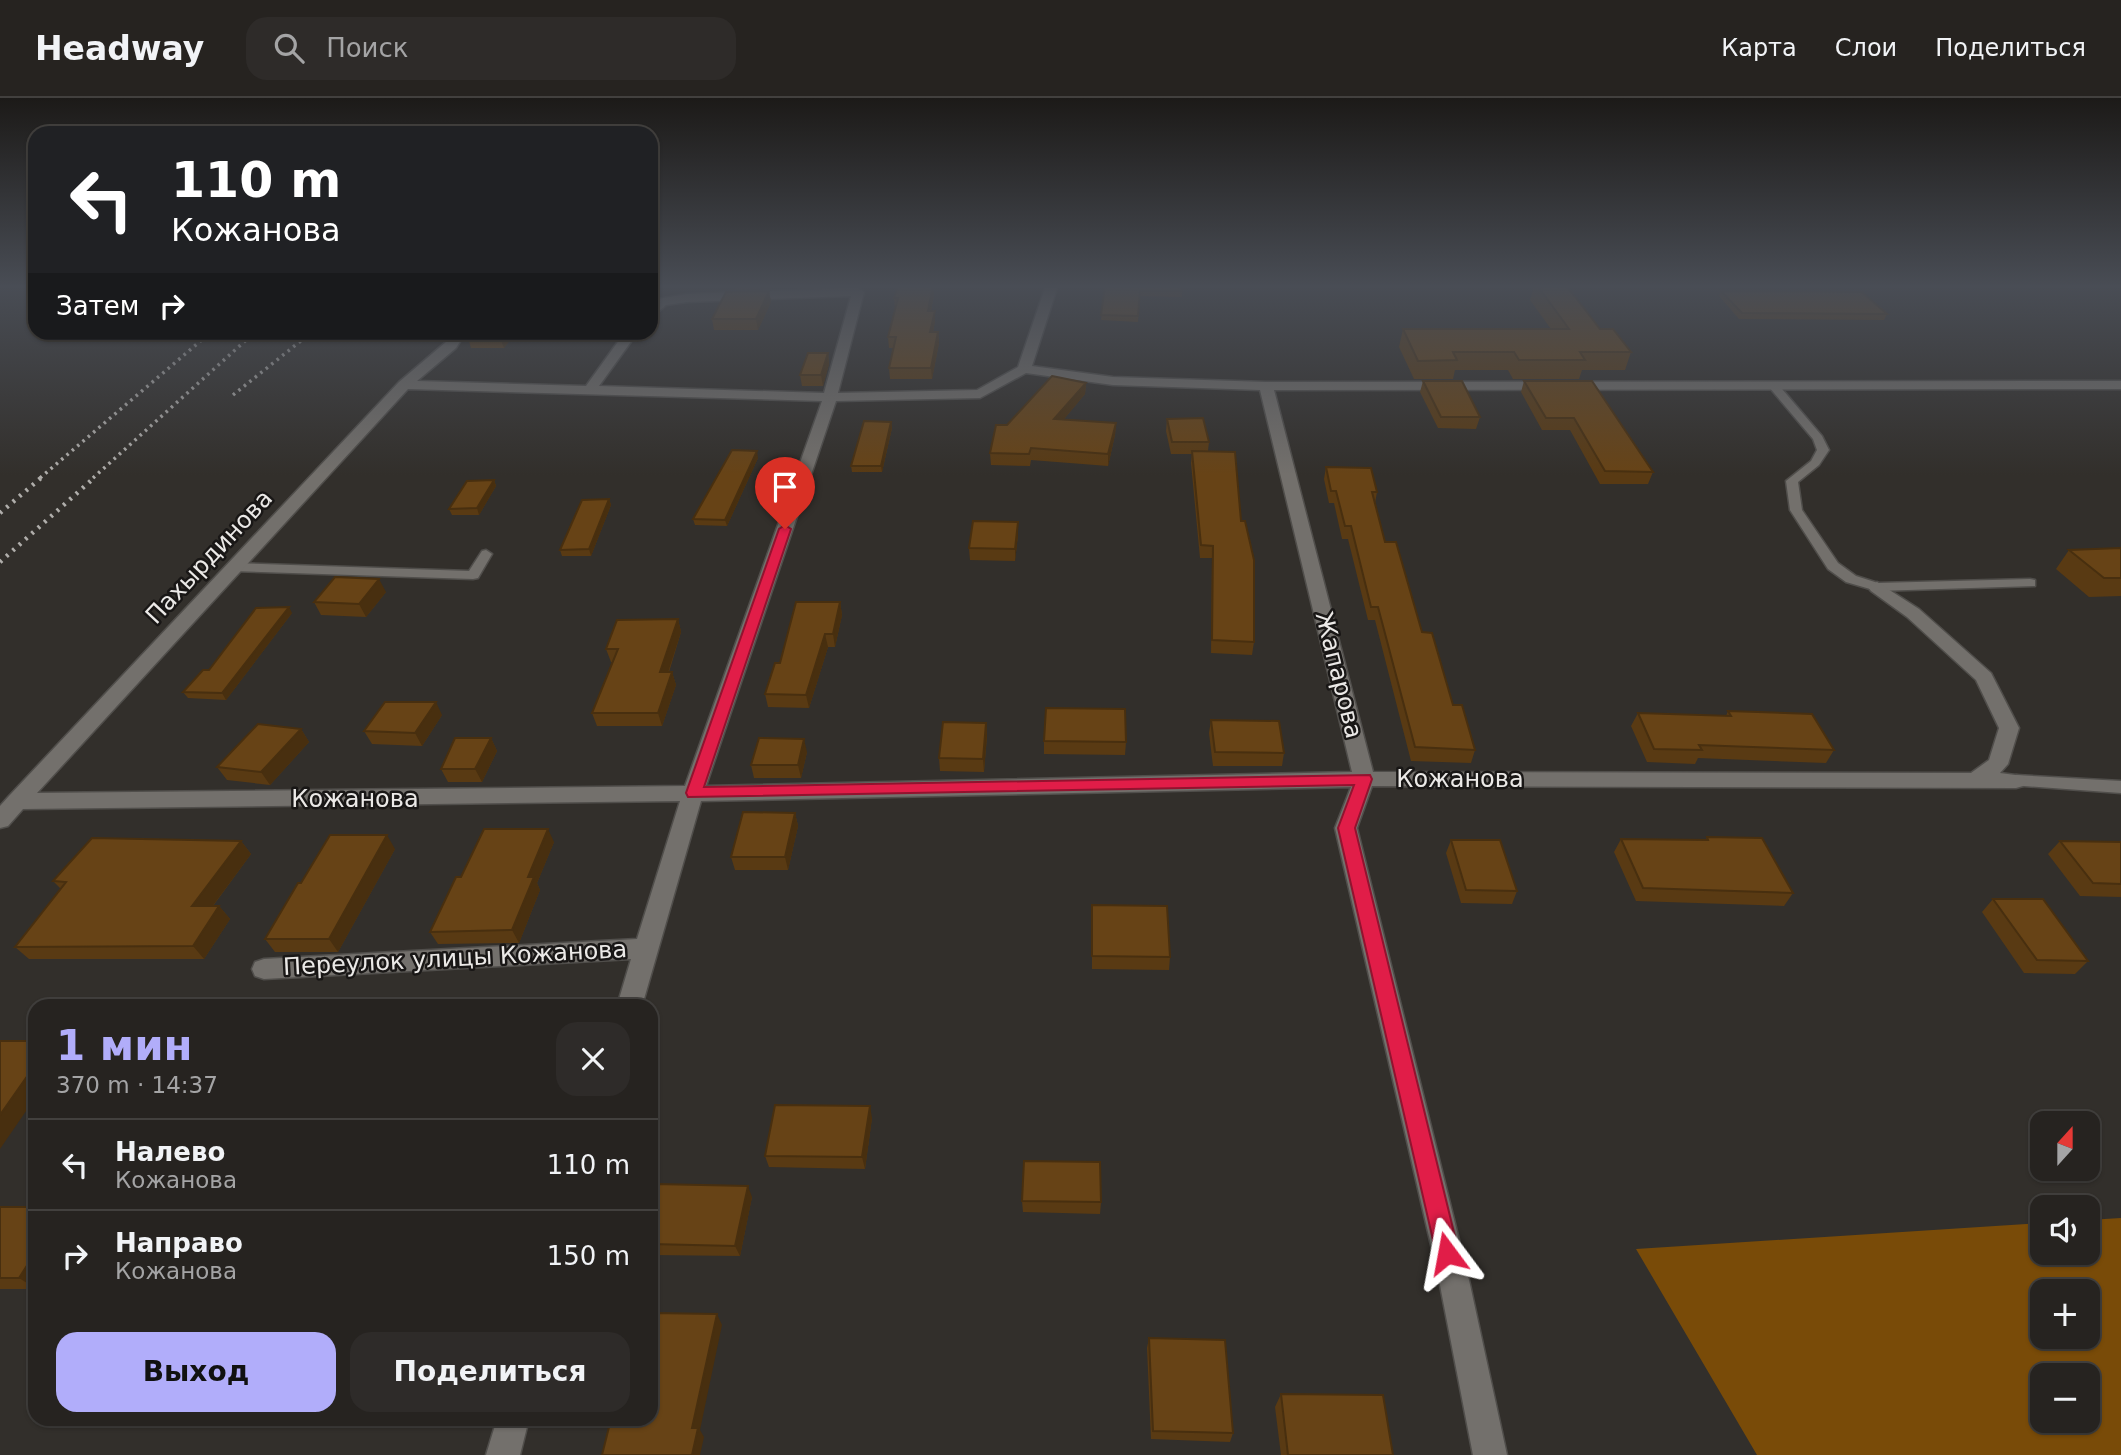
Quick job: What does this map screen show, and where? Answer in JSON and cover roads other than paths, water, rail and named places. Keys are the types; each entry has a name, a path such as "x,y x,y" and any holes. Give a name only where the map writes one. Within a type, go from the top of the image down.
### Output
{"street":[{"name":"Пахырдинова","path":"0,820 232,567 404,385 447,348"},
{"path":"589,391 620,348"},
{"path":"632,999 694,793 830,397 843,348"},
{"path":"1024,369 1031,348"},
{"path":"404,385 830,397 980,394 1024,369 1113,381 1266,386 2121,385"},
{"name":"Жапарова","path":"1266,386 1364,779"},
{"path":"1877,587 1913,613 1984,677 2009,728 1998,764 1975,781"},
{"path":"1364,779 1346,828 1454,1280 1490,1455"},
{"name":"Кожанова","path":"17,801 481,798 1364,779 2016,781"},
{"name":"Переулок улицы Кожанова","path":"264,969 647,948"},
{"path":"503,1455 511,1426"}],"lane":[{"path":"1773,386 1818,438 1823,450 1815,463 1792,481 1796,510 1833,566 1851,579 1877,587 2030,583"},
{"path":"232,567 473,575 485,554"},
{"path":"2016,781 2121,787"}],"railway":[{"path":"40,478 192,348"},
{"path":"93,478 237,348"},
{"path":"233,395 292,348"},
{"path":"0,513 42,477"},
{"path":"0,562 95,477"}]}
